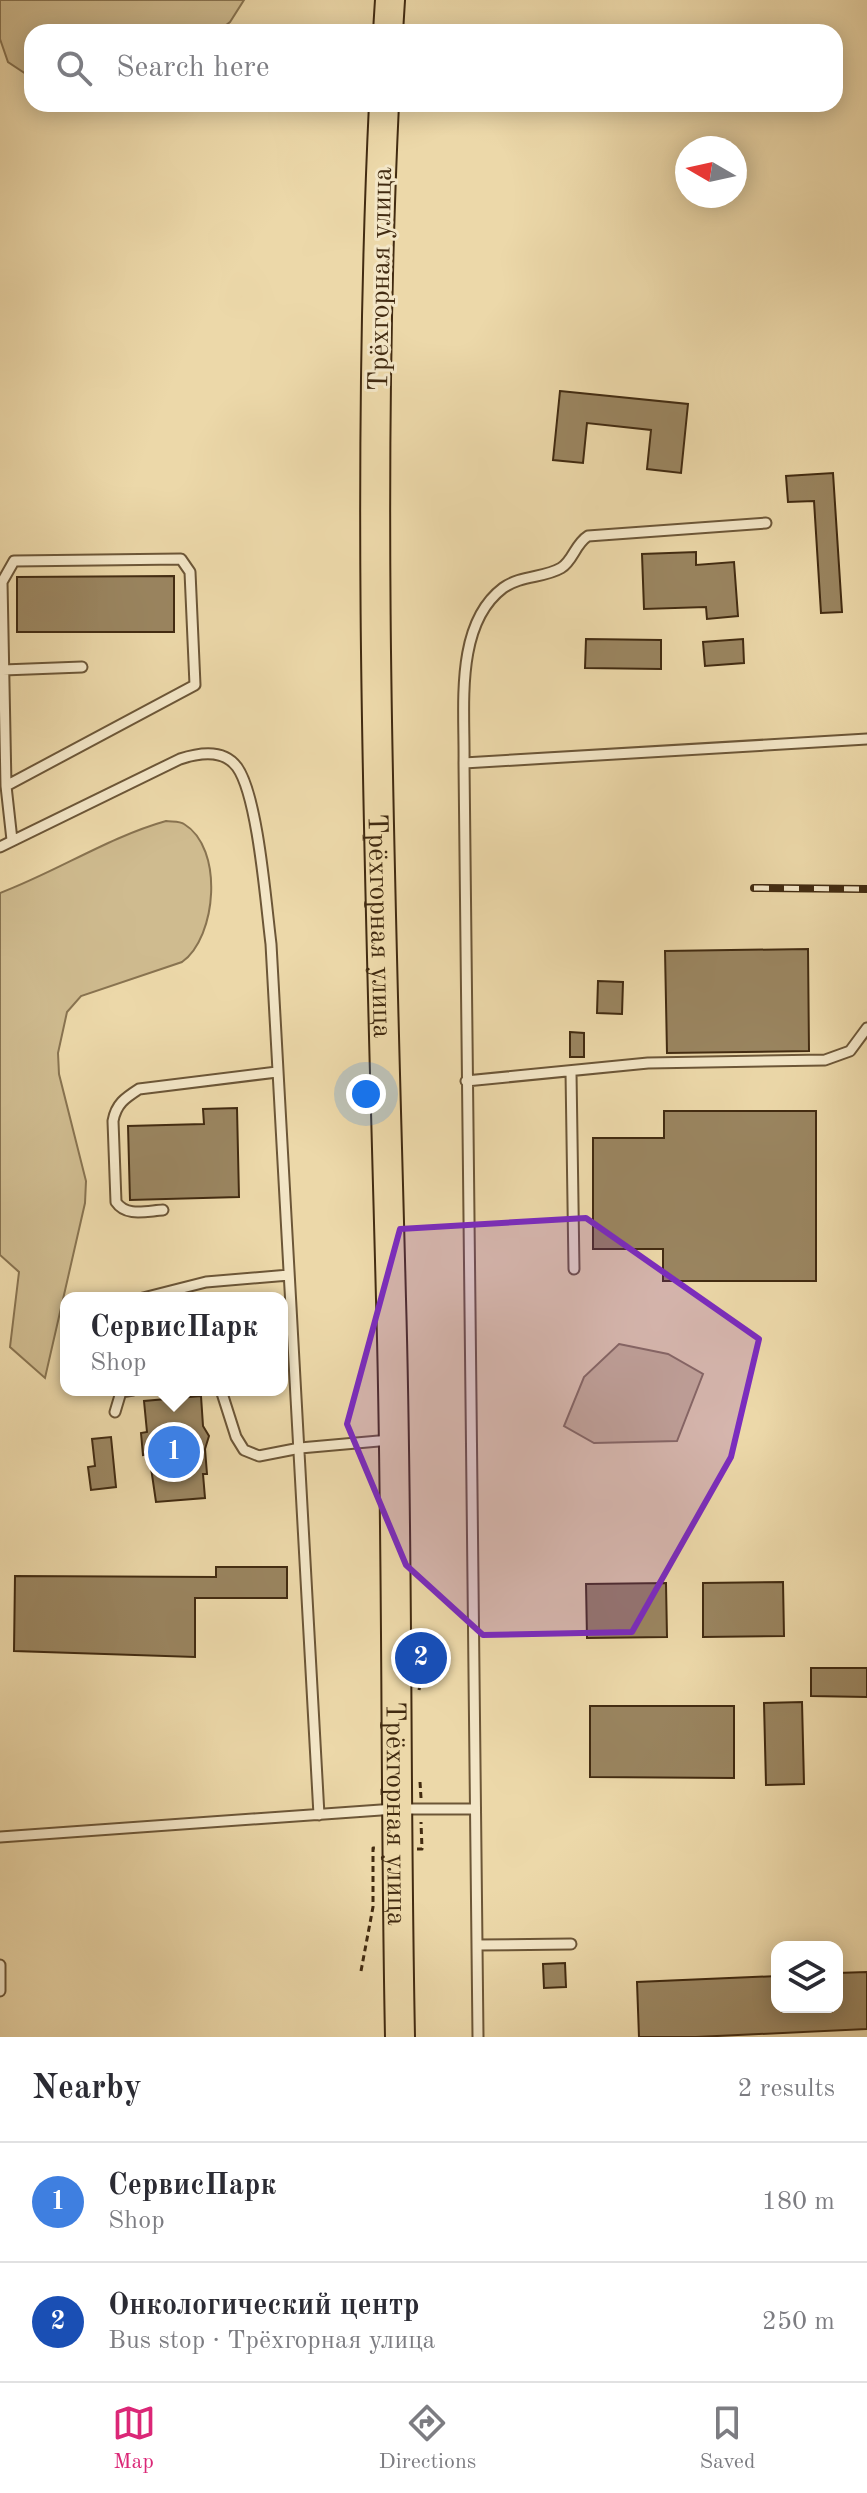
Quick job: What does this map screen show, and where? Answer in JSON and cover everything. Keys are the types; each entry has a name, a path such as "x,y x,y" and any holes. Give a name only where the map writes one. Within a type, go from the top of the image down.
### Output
{"highway":[{"path":"388,24 390,0"},
{"name":"Трёхгорная улица","path":"384,112 378,217 375,614 395,1439 395,1809 400,2037"}],"lane":[{"path":"478,2037 464,763 467,661 471,633 480,612 504,587 531,575 552,573 566,566 579,541 588,536 766,523"},
{"path":"6,786 195,685 190,572 181,559 14,561 2,582 6,786 12,840"},
{"path":"3,670 82,667"},
{"path":"464,763 867,739"},
{"path":"0,847 201,752 220,755 236,765 252,806 271,944 319,1815"},
{"path":"466,1081 648,1063 825,1060 850,1051 867,1028"},
{"path":"163,1210 128,1212 116,1202 113,1121 120,1102 139,1089 277,1072"},
{"path":"571,1072 574,1269"},
{"path":"167,1292 206,1282 289,1275"},
{"path":"115,1412 120,1396"},
{"path":"223,1396 236,1437 244,1450 259,1456 300,1448 395,1439"},
{"path":"0,1837 395,1809 474,1809"},
{"path":"477,1945 571,1944"},
{"path":"0,1965 0,1991"}],"highlighted area":[{"path":"586,1218 759,1339 731,1457 632,1632 483,1635 406,1565 347,1424 400,1229"}],"shaded area":[{"path":"0,0 244,0 227,24 24,24 24,73 8,62 0,39"},
{"path":"166,821 178,822 197,836 210,872 209,914 194,950 182,962 81,996 67,1012 58,1053 59,1074 86,1181 85,1203 65,1292 60,1292 60,1312 45,1378 10,1347 19,1272 0,1255 0,893"},
{"path":"619,1344 668,1354 703,1374 677,1441 594,1443 564,1426 584,1377"}],"building":[{"path":"560,391 688,404 681,473 647,469 651,430 587,423 583,463 553,460"},
{"path":"833,473 842,612 821,613 814,501 788,502 786,476"},
{"path":"696,552 696,565 734,562 738,616 707,619 706,607 644,609 642,554"},
{"path":"174,576 174,632 17,632 17,577"},
{"path":"586,639 661,640 661,669 585,668"},
{"path":"743,639 744,663 705,666 703,642"},
{"path":"808,949 809,1051 667,1053 665,951"},
{"path":"598,981 623,982 622,1014 597,1013"},
{"path":"570,1032 584,1033 584,1057 570,1057"},
{"path":"237,1108 239,1197 130,1200 128,1126 204,1124 203,1109"},
{"path":"664,1111 816,1111 816,1281 663,1281 663,1249 593,1249 593,1138 664,1138"},
{"path":"201,1396 203,1426 209,1436 205,1449 207,1474 203,1474 205,1498 156,1502 149,1454 143,1455 141,1433 147,1432 144,1401"},
{"path":"111,1437 116,1487 91,1490 88,1467 95,1466 92,1439"},
{"path":"216,1567 287,1567 287,1598 195,1598 195,1657 14,1651 15,1576 216,1577"},
{"path":"783,1582 784,1636 703,1637 703,1583"},
{"path":"666,1583 667,1637 587,1638 586,1584"},
{"path":"811,1668 867,1668 867,1697 811,1696"},
{"path":"802,1702 804,1784 766,1785 764,1703"},
{"path":"590,1706 734,1706 734,1778 590,1777"},
{"path":"565,1963 566,1987 544,1988 543,1964"},
{"path":"867,1972 867,2029 639,2037 637,1982 771,1976 771,2013 843,2013 843,1973"}],"railway":[{"path":"754,888 867,889"}],"place":[{"name":"СервисПарк","path":"174,1452"},
{"name":"Онкологический центр","path":"421,1658"}]}
